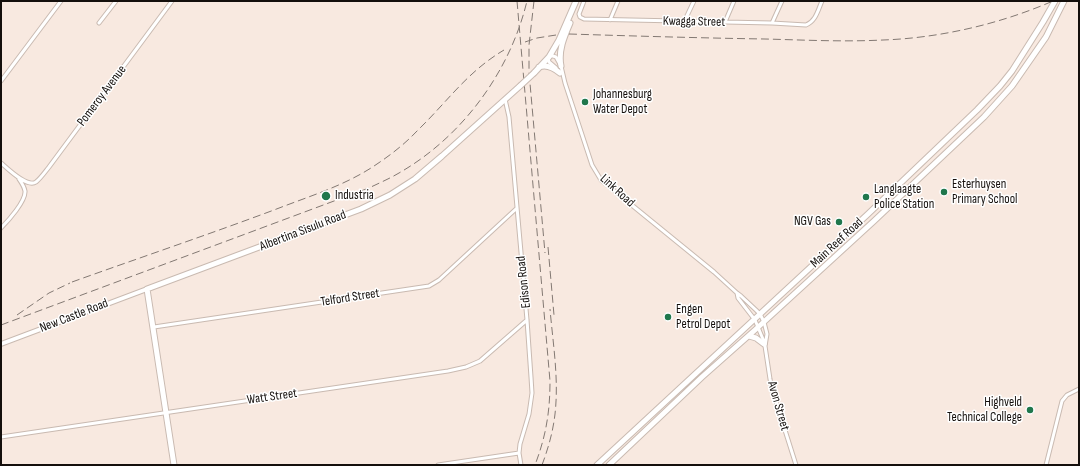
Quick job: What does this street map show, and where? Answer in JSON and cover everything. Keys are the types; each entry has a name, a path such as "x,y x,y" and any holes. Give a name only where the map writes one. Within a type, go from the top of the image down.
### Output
{"main road":[{"name":"Albertina Sisulu Road","path":"148,289 361,209 381,200 406,185 426,170 520,86 549,57 559,40 576,1"},
{"path":"561,66 561,45 576,1"},
{"name":"Main Reef Road","path":"597,465 755,320 977,110 1000,86 1018,61 1055,1"},
{"name":"Main Reef Road","path":"609,465 702,377 749,336 984,117 1012,86 1046,37 1064,1"},
{"path":"539,67 545,66 560,73"},
{"path":"906,177 913,184"},
{"path":"891,192 897,199"},
{"path":"148,289 174,465"},
{"path":"749,336 756,338 765,345"},
{"path":"619,444 624,451"}],"street":[{"path":"1,81 61,1"},
{"path":"99,23 116,1"},
{"name":"Pomeroy Avenue","path":"18,177 30,184 35,183 44,173 172,1"},
{"name":"Kwagga Street","path":"584,1 579,14 582,18 806,25 810,24 814,19 822,1"},
{"path":"610,20 618,1"},
{"path":"684,22 694,1"},
{"path":"725,22 734,1"},
{"path":"772,23 782,1"},
{"path":"561,66 556,57 549,57 549,62 560,73 565,83"},
{"name":"Link Road","path":"561,66 565,83 592,165 601,180 714,272 737,294 748,302 760,314 764,322"},
{"name":"Edison Road","path":"505,99 509,117 532,393 529,414 520,444 519,453 522,465"},
{"path":"1,163 18,177 25,191 25,196 1,228"},
{"name":"Telford Street","path":"154,328 428,286 439,280 517,208"},
{"name":"New Castle Road","path":"1,344 148,289"},
{"name":"Link Road","path":"737,294 738,298 755,320 758,327"},
{"name":"Watt Street","path":"1,437 448,371 466,367 480,362 527,320"},
{"name":"Avon Street","path":"764,322 766,334 765,345"},
{"name":"Avon Street","path":"758,327 765,345 772,389 796,465"},
{"path":"1046,465 1062,401 1066,395 1079,389"},
{"path":"438,465 519,453"}],"railway":[{"path":"517,1 550,381 547,424 535,465"},
{"path":"1,325 369,188 399,173 422,158 443,141 463,121 480,100 496,77 509,53 527,1"},
{"path":"534,1 529,45 529,72 545,253"},
{"path":"569,34 824,41 904,39 948,33 991,23 1012,17 1053,1"},
{"path":"525,42 537,38 556,35"},
{"path":"72,282 274,210 324,191 360,175 384,160 401,146 429,119 468,77 504,50"},
{"path":"548,247 554,315"},
{"path":"17,315 49,293 70,283"},
{"path":"542,465 552,434 556,401 555,362 550,309"}],"place":[{"name":"Johannesburg Water Depot","path":"585,102"},
{"name":"Esterhuysen Primary School","path":"944,192"},
{"name":"Industria","path":"326,196"},
{"name":"Langlaagte Police Station","path":"866,197"},
{"name":"NGV Gas","path":"839,222"},
{"name":"Engen Petrol Depot","path":"668,317"},
{"name":"Highveld Technical College","path":"1030,410"}]}
